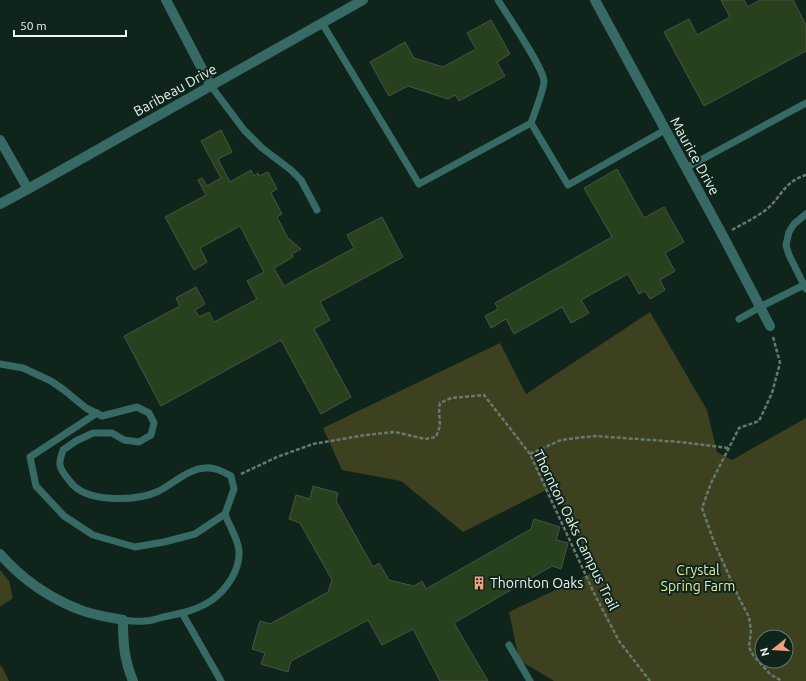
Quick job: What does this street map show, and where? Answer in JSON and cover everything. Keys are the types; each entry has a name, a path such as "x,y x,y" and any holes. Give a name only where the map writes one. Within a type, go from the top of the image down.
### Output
{"street":[{"path":"166,0 211,86"},
{"name":"Baribeau Drive","path":"0,204 363,0"},
{"name":"Maurice Drive","path":"594,0 723,236 770,326"},
{"path":"0,140 28,189"},
{"path":"0,554 29,582 52,597 78,609 123,620 123,644 125,658 133,681"}],"lane":[{"path":"322,23 419,184 531,123 544,81 530,52 498,0"},
{"path":"211,86 244,130 262,148 291,170 301,180 317,210"},
{"path":"686,168 806,103"},
{"path":"531,123 568,185 665,130"},
{"path":"739,319 760,307 805,286 789,255 786,245 789,232 794,224 806,214"},
{"path":"0,364 24,368 51,381 86,408 97,413 102,416 137,407 149,413 154,423 151,435 139,442 124,440 112,433 93,433 76,441 63,450 60,465 66,477 76,487 89,494 105,498 140,498 158,491 188,473 205,468 220,470 231,476 234,489 225,514 195,534 164,542 135,547 93,535 64,516 36,486 30,457 97,413"},
{"path":"123,620 145,621 182,612 212,600 224,589 233,577 238,564 239,551 236,539 225,514"},
{"path":"182,612 221,681"},
{"path":"509,645 530,681"}],"path":[{"path":"723,236 765,210 773,203 787,185 806,175"},
{"path":"770,326 780,364 772,393 760,421 739,428 711,483 702,508 714,542 749,617 751,631 749,647 753,655 770,674 782,681"},
{"name":"Thornton Oaks Campus Trail","path":"231,476 244,473 277,457 313,444 366,435 395,432 425,439 436,437 440,426 440,403 451,398 484,395 530,454 594,593 619,641 650,681"},
{"path":"530,454 561,440 594,436 680,442 730,448"}],"green space":[{"name":"Crystal Spring Farm","path":"650,312 707,410 717,452 732,460 806,418 806,681 554,681 519,660 509,612 595,571 554,486 463,532 401,481 342,470 323,428 500,343 526,394"},
{"path":"0,570 9,581 13,598 0,607"},
{"path":"0,665 2,667 9,681 0,681"}],"building":[{"path":"721,0 744,0 748,7 760,0 793,0 806,25 806,51 704,106 664,32 689,19 697,35 730,17"},
{"path":"491,20 510,54 497,62 505,76 459,101 455,95 448,99 408,86 389,96 370,62 405,42 414,58 443,67 476,49 467,33"},
{"path":"221,130 232,152 218,159 230,182 251,170 254,176 258,173 259,176 268,172 277,189 271,193 282,214 277,217 288,238 301,249 292,254 293,257 274,268 284,286 354,248 347,235 382,217 403,257 320,302 330,320 314,329 351,397 321,414 281,340 161,406 124,336 180,306 176,298 196,287 205,304 195,310 199,317 209,312 214,322 257,299 247,281 264,272 240,226 200,248 207,262 194,270 165,217 206,195 198,180 202,178 207,186 221,178 201,141"},
{"path":"617,169 644,218 664,207 684,242 665,253 675,271 660,280 665,290 650,299 645,291 639,294 628,274 581,300 589,313 571,323 562,307 514,334 506,319 491,328 485,316 498,309 495,303 612,237 584,188"},
{"name":"Thornton Oaks","path":"313,486 338,493 336,501 373,567 379,563 389,580 414,586 422,581 426,589 531,529 534,519 560,527 556,540 568,543 561,569 552,566 454,623 488,681 440,681 413,629 382,645 368,620 291,661 288,672 261,664 265,653 252,649 260,621 270,624 328,592 332,580 300,523 289,519 296,495 310,499"}],"place":[{"name":"Thornton Oaks","path":"479,583"}]}
